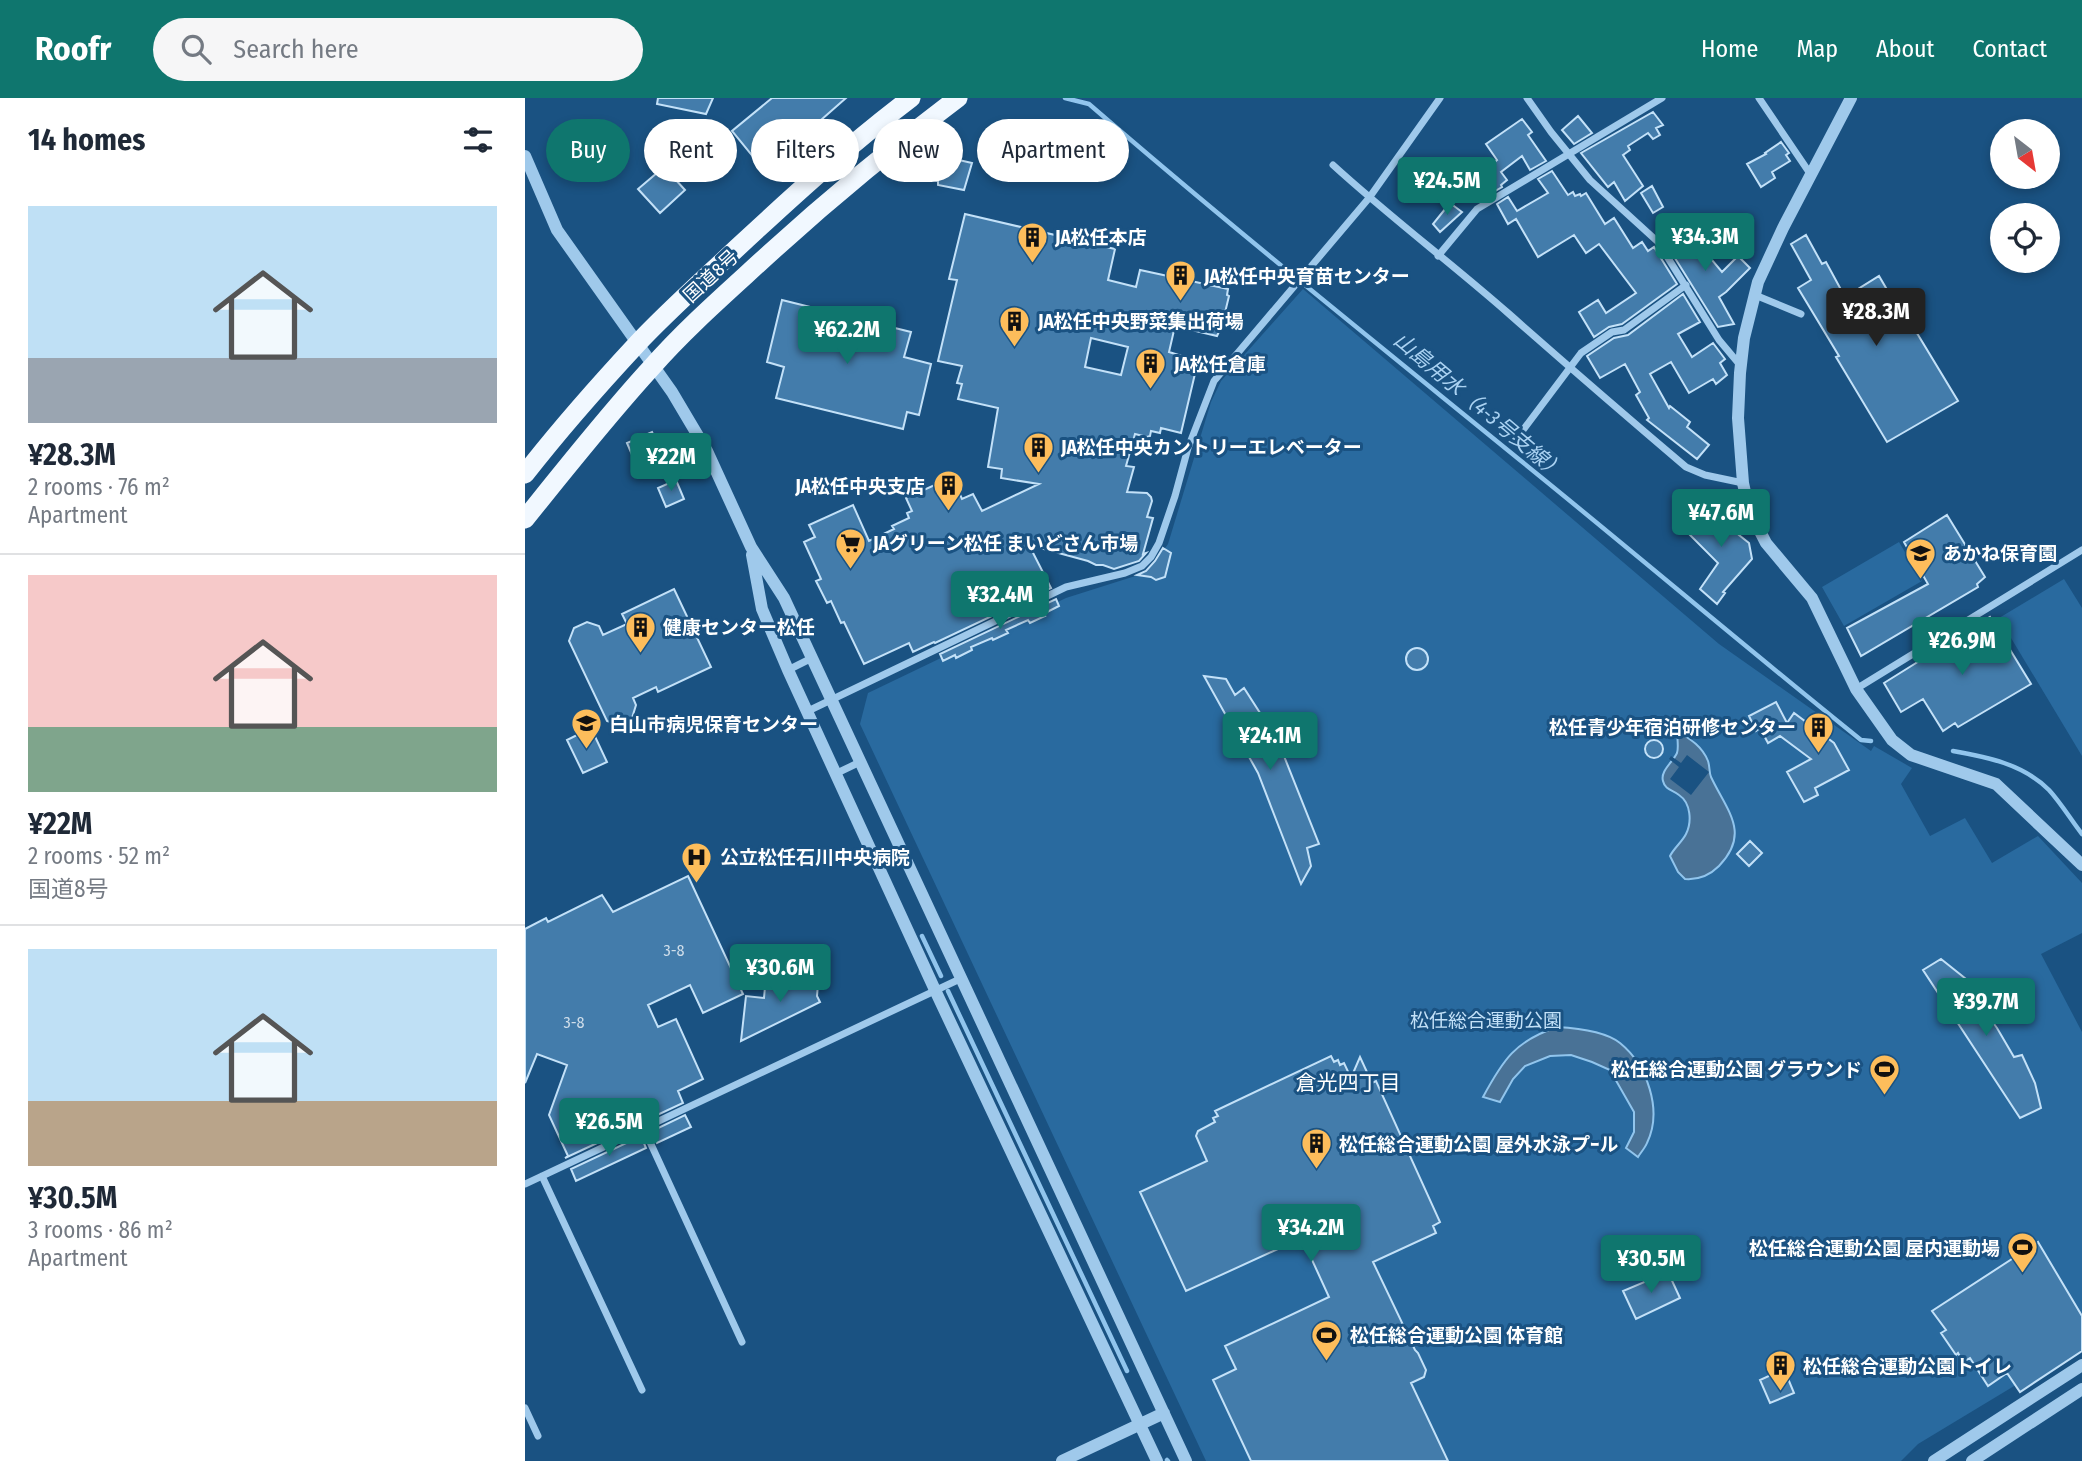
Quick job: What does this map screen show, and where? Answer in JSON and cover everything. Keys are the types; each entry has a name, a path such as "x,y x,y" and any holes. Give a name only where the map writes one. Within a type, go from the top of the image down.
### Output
{"highway":[{"name":"国道8号","path":"525,474 548,444 637,345 790,199 911,98"},
{"name":"国道8号","path":"525,519 652,366 705,313 811,216 894,146 958,98"}],"street":[{"path":"808,711 1066,587 1125,573 1142,566 1159,543 1188,448 1214,381 1369,198 1440,98"},
{"path":"1527,98 1590,180 1658,242 1719,340 1741,366"},
{"path":"1438,256 1477,209 1662,98"},
{"path":"1759,98 1812,176"},
{"path":"1851,98 1758,282 1744,338 1738,418 1743,483 1749,510 1766,543 1812,598 1856,689 1892,740 1911,755 1996,784 2082,865"},
{"path":"525,156 557,230 672,392 706,452 751,547 784,598 1186,1461"},
{"path":"1333,165 1686,467 1705,475 1743,483"},
{"path":"1514,442 1581,353 1612,332 1624,330 1686,285"},
{"path":"1755,295 1801,314"},
{"path":"751,547 762,608 788,670 1157,1461"},
{"path":"1856,689 2082,550"},
{"path":"788,670 812,658"},
{"path":"835,774 860,762"},
{"path":"525,1184 963,978"},
{"path":"644,1129 742,1342"},
{"path":"543,1176 642,1390"},
{"path":"1934,1461 2082,1365"},
{"path":"1972,1461 2082,1389"},
{"path":"525,1408 538,1436"},
{"path":"1062,1461 1164,1413"}],"green space":[{"name":"松任総合運動公園","path":"1303,289 1719,644 1871,751 1874,746 1912,768 1901,784 1930,836 1965,818 1992,863 2038,836 2082,883 2082,933 2041,954 2082,1032 2082,1345 1918,1444 1901,1461 1206,1461 860,724 868,693 1066,598 1148,572 1168,544 1211,402 1221,381"},
{"path":"1899,542 1922,581 1844,626 1822,587"},
{"path":"2064,579 2082,608 2082,756 1999,618"}],"shaded area":[{"path":"1677,731 1695,743 1705,756 1711,777 1729,811 1735,832 1729,854 1719,866 1707,875 1694,879 1685,879 1670,856 1686,834 1690,818 1683,798 1667,788 1663,781 1665,770 1677,753"},
{"path":"1557,1027 1581,1029 1614,1039 1630,1052 1638,1063 1650,1089 1653,1117 1652,1130 1638,1157 1626,1148 1634,1132 1634,1112 1610,1070 1592,1062 1571,1055 1550,1056 1525,1066 1513,1079 1500,1102 1483,1097 1512,1053 1531,1039"}],"pier":[{"path":"1687,755 1709,772 1691,795 1670,779 1679,767 1669,759 1671,756 1681,763"}],"building":[{"path":"658,98 713,98 706,114 657,104"},
{"path":"772,98 846,98 822,119 751,119 751,154 737,137 737,127"},
{"path":"1653,112 1663,125 1656,128 1660,135 1653,139 1648,133 1628,146 1630,150 1623,155 1643,186 1625,201 1614,182 1608,187 1581,153"},
{"path":"1578,116 1592,133 1574,144 1562,130"},
{"path":"1522,119 1532,132 1528,135 1546,161 1530,170 1522,156 1501,172 1507,180 1502,187 1490,194 1484,184 1481,186 1475,178 1497,160 1486,144"},
{"path":"1781,142 1789,153 1786,155 1790,161 1772,172 1775,178 1761,187 1747,164"},
{"path":"963,161 972,163 964,190 938,185 938,182 963,182"},
{"path":"1552,171 1568,195 1573,192 1575,196 1581,196 1586,193 1605,224 1614,218 1633,248 1642,242 1648,251 1654,247 1677,284 1622,324 1609,327 1594,337 1579,312 1598,300 1606,313 1636,293 1599,244 1586,253 1574,235 1538,257 1516,219 1508,224 1497,204 1508,197 1517,211 1548,193 1538,179"},
{"path":"646,182 678,182 685,190 660,213 638,189"},
{"path":"1652,186 1663,207 1653,213 1641,193"},
{"path":"1450,203 1462,212 1440,232 1433,224"},
{"path":"965,214 1115,249 1108,280 1136,287 1140,270 1228,289 1229,296 1217,336 1175,326 1169,352 1198,361 1181,433 1161,428 1160,433 1151,431 1147,437 1135,434 1126,466 1134,467 1127,492 1147,493 1151,497 1147,517 1153,518 1143,554 1146,553 1139,561 1114,569 1029,545 1051,588 913,652 909,643 864,664 844,622 841,623 831,601 827,603 816,581 821,579 804,542 815,537 809,525 853,505 869,541 909,518 907,513 912,511 906,498 950,478 953,479 962,499 973,494 982,511 1039,484 1001,478 1002,469 988,467 998,408 958,399 962,384 957,383 962,366 938,361 957,280 949,279","holes":["1091,338 1128,347 1121,375 1085,367"]},
{"path":"1682,224 1722,272 1738,256 1750,268 1719,297 1734,324 1718,327 1663,239"},
{"path":"1806,235 1822,264 1826,262 1845,297 1879,276 1958,401 1887,442 1798,288 1811,280 1791,244"},
{"path":"1683,294 1700,322 1678,334 1692,357 1713,343 1725,359 1720,363 1727,375 1716,384 1713,379 1689,393 1671,362 1650,374 1669,408 1670,406 1690,422 1687,427 1709,445 1697,459 1647,420 1649,418 1636,395 1640,392 1625,364 1600,378 1587,356 1614,338 1628,335"},
{"path":"782,300 911,332 904,357 931,364 919,415 907,412 903,429 776,398 784,367 767,362"},
{"path":"652,432 663,458 638,469 627,443"},
{"path":"676,480 684,499 666,507 658,488"},
{"path":"1708,506 1719,515 1726,509 1735,518 1733,519 1744,529 1739,535 1749,543 1752,559 1723,592 1725,593 1717,604 1700,589 1718,563 1686,531"},
{"path":"1947,515 1985,577 1977,584 1978,587 1861,656 1847,628 1928,584 1904,542"},
{"path":"1163,548 1171,553 1165,577 1156,580 1137,575 1146,571"},
{"name":"健康センター松任","path":"674,589 711,667 658,692 656,687 633,698 636,705 632,718 618,725 607,721 569,641 574,628 587,622 599,626 603,635 627,624 622,614"},
{"path":"1056,599 1059,606 1043,614 1045,616 1030,623 1028,620 1006,630 1008,633 971,647 972,650 956,658 955,655 943,661 940,654"},
{"path":"1990,617 2031,684 1958,727 1955,723 1943,731 1923,699 1901,712 1884,683"},
{"path":"1417,648 1425,651 1428,659 1425,667 1417,670 1409,667 1406,659 1409,651"},
{"path":"1204,676 1226,679 1235,695 1244,688 1278,741 1319,844 1307,848 1311,866 1301,884 1258,773"},
{"name":"松任青少年宿泊研修センター","path":"1776,702 1787,723 1794,713 1834,743 1849,770 1815,788 1818,795 1804,802 1787,772 1811,759 1780,736 1768,743 1760,728 1756,731 1749,716"},
{"name":"白山市病児保育センター","path":"591,728 607,762 583,773 567,740"},
{"path":"1650,740 1658,740 1663,749 1661,756 1650,758 1645,753 1645,745"},
{"path":"1750,841 1762,853 1749,866 1737,854"},
{"path":"688,876 743,994 703,1013 690,985 648,1005 658,1027 676,1019 703,1079 678,1091 683,1103 565,1158 568,1156 549,1115 567,1065 537,1054 525,1083 525,929 546,918 548,922 602,895 613,912"},
{"path":"1941,959 1981,993 1975,998 2014,1057 2022,1055 2035,1083 2041,1108 2020,1118 1923,970"},
{"path":"802,971 819,973 817,996 820,1002 741,1041 746,996 764,998 765,987 782,989 783,978 801,980"},
{"path":"1331,1056 1334,1062 1338,1060 1340,1065 1344,1063 1351,1078 1360,1057 1372,1083 1376,1081 1440,1222 1433,1226 1436,1233 1373,1262 1426,1370 1424,1377 1411,1383 1448,1461 1251,1461 1213,1380 1236,1369 1225,1346 1329,1297 1302,1238 1186,1291 1140,1192 1207,1161 1196,1136 1198,1131 1215,1122 1213,1118 1218,1116 1215,1111"},
{"path":"685,1115 691,1127 657,1143 652,1131"},
{"path":"641,1136 646,1148 576,1181 571,1169"},
{"name":"松任総合運動公園 屋内運動場","path":"2038,1242 2082,1316 2082,1351 2020,1392 2007,1373 1988,1386 1970,1358 1963,1362 1958,1353 1956,1355 1941,1333 1946,1330 1932,1311"},
{"path":"1668,1272 1680,1298 1636,1319 1623,1291"},
{"path":"1784,1369 1794,1393 1770,1403 1760,1380"}],"waterway":[{"name":"山島用水（4-3号支線）","path":"1065,98 1089,104 1257,246 1821,708 1861,740 1871,741"},
{"name":"山島用水（4-3号支線）","path":"1953,751 1991,759 2016,768 2039,781 2058,800 2082,834"},
{"path":"922,936 941,976"},
{"path":"948,991 1127,1371"}],"place":[{"name":"JA松任本店","path":"1032,264"},
{"name":"JA松任中央育苗センター","path":"1181,303"},
{"name":"JA松任中央野菜集出荷場","path":"1015,348"},
{"name":"JA松任倉庫","path":"1151,391"},
{"name":"JA松任中央カントリーエレベーター","path":"1038,474"},
{"name":"JA松任中央支店","path":"948,513"},
{"name":"JAグリーン松任 まいどさん市場","path":"850,570"},
{"name":"あかね保育園","path":"1920,580"},
{"name":"健康センター松任","path":"640,654"},
{"name":"白山市病児保育センター","path":"586,751"},
{"name":"松任青少年宿泊研修センター","path":"1819,754"},
{"name":"公立松任石川中央病院","path":"697,884"},
{"name":"松任総合運動公園 グラウンド","path":"1885,1096"},
{"name":"松任総合運動公園 屋外水泳プｰル","path":"1316,1171"},
{"name":"松任総合運動公園 屋内運動場","path":"2023,1275"},
{"name":"松任総合運動公園 体育館","path":"1327,1362"},
{"name":"松任総合運動公園トイレ","path":"1780,1393"}],"district":[{"name":"倉光四丁目","path":"1348,1083"}]}
